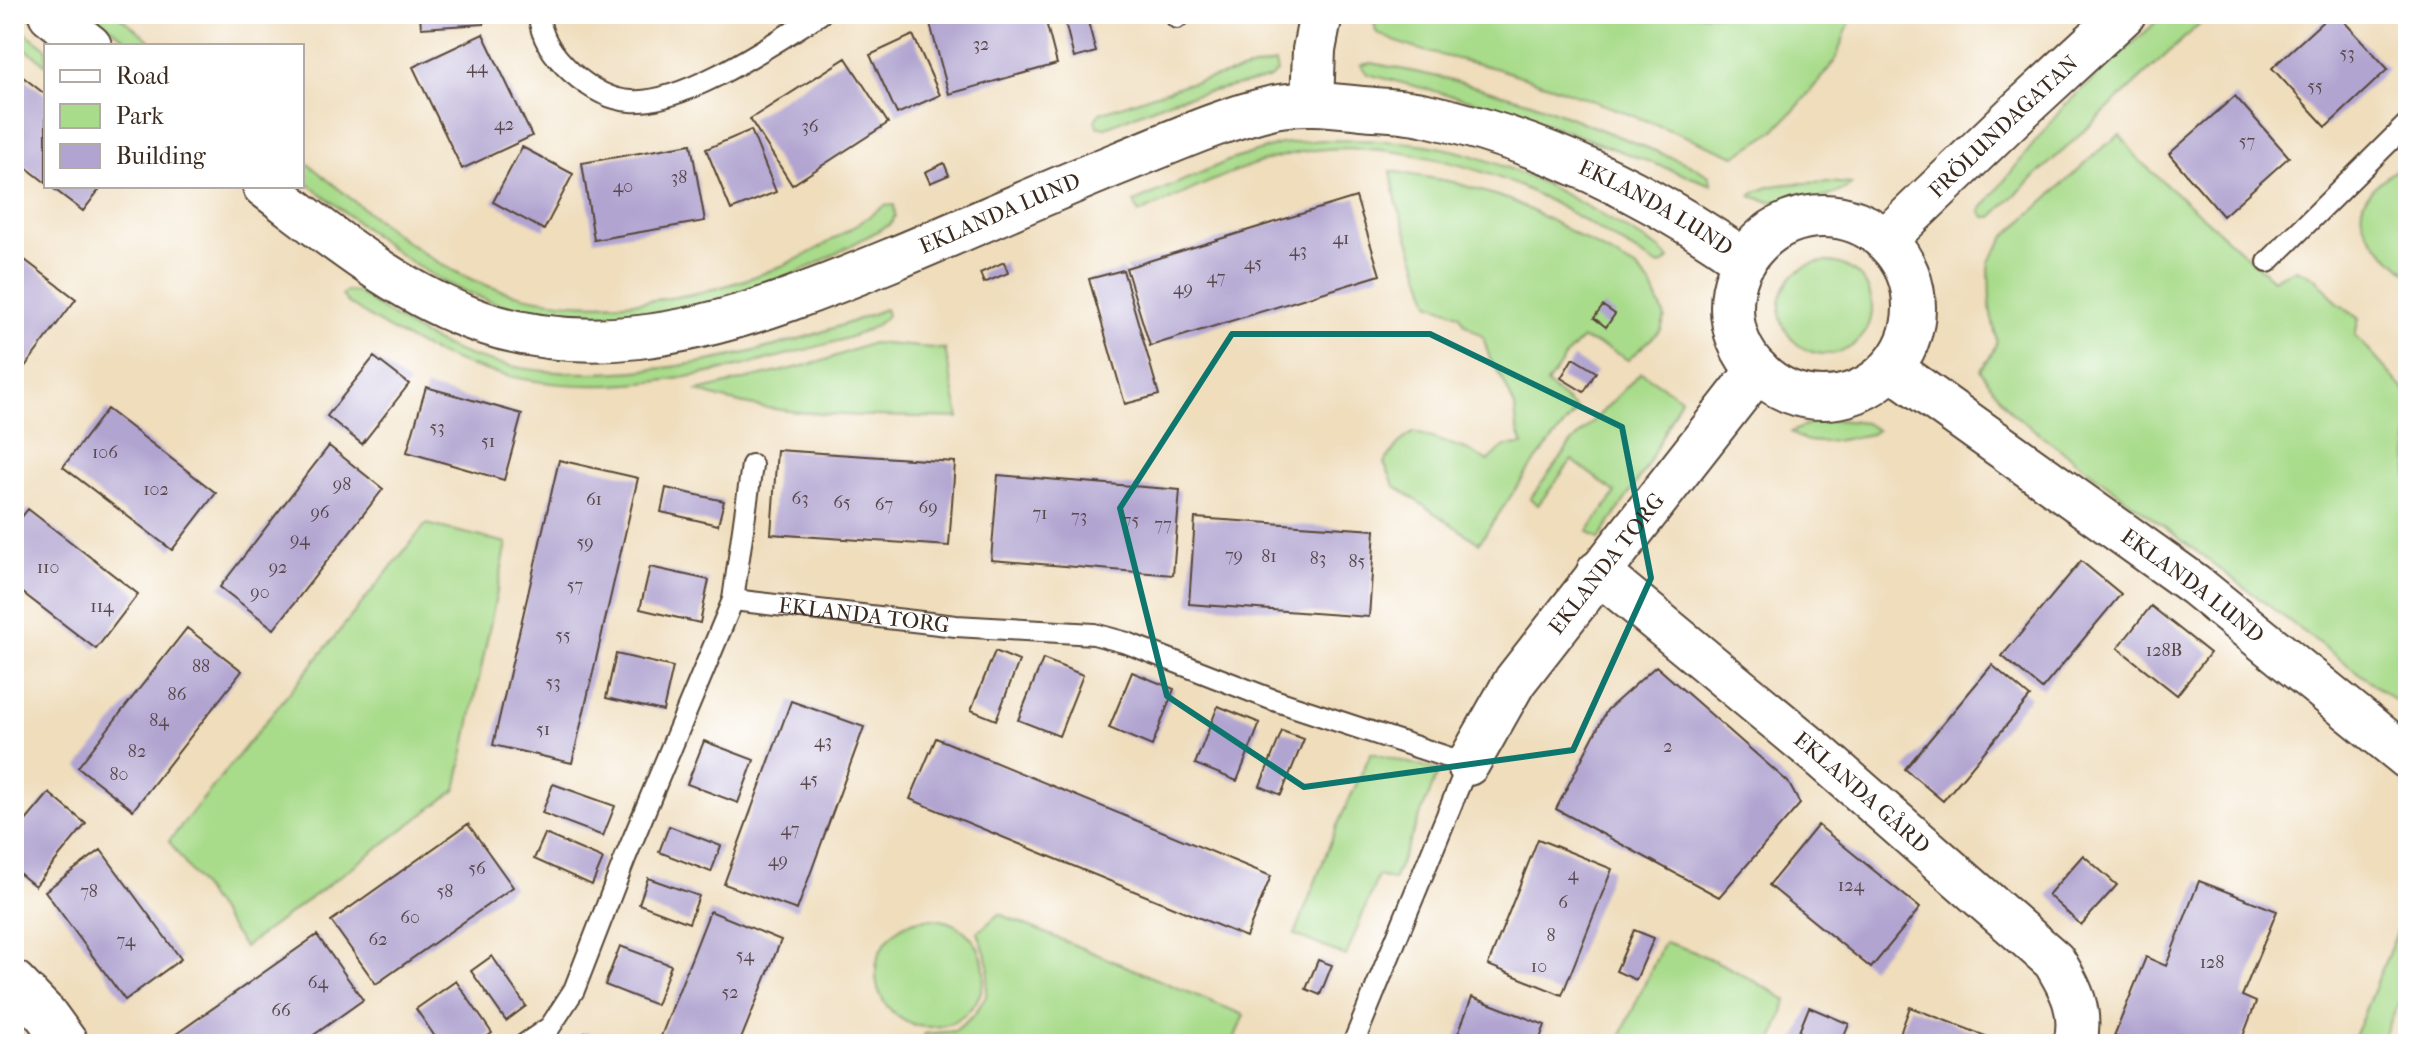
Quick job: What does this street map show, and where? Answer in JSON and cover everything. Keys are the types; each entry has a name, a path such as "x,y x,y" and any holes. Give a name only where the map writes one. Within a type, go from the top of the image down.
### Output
{"street":[{"path":"50,14 88,44"},
{"path":"1312,104 1314,50 1321,14"},
{"name":"FRÖLUNDAGATAN","path":"1885,240 2124,14"},
{"name":"EKLANDA LUND","path":"267,188 406,287 442,306 484,323 528,333 583,340 661,336 751,313 865,272 1060,186 1199,131 1275,107 1312,104 1421,113 1486,130 1578,164 1698,230 1745,261"},
{"name":"EKLANDA LUND","path":"1817,216 1832,216 1861,224 1885,240 1904,265 1910,280 1914,311 1908,341 1891,368 1879,379 1850,394 1817,398 1785,390 1758,370 1737,337 1733,298 1745,261 1764,238 1789,223 1817,216"},
{"name":"EKLANDA LUND","path":"1891,368 2195,585 2408,758"},
{"name":"EKLANDA TORG","path":"1468,764 1515,681 1758,370"},
{"name":"EKLANDA GÅRD","path":"1598,572 1829,763 2054,961 2070,987 2078,1009 2079,1028 2075,1044"},
{"path":"14,982 46,1015 67,1044"}],"lane":[{"path":"539,14 546,43 561,63 581,81 606,95 632,101 669,95 722,74 820,14"},
{"path":"2268,262 2408,123"},
{"path":"525,1044 550,1027 574,990 626,856 733,600 752,465"},
{"name":"EKLANDA TORG","path":"733,600 956,626 1094,634 1127,643 1271,699 1468,764 1353,1044"}],"highlighted area":[{"path":"1232,334 1430,334 1622,427 1651,578 1573,750 1304,787 1167,696 1120,508"}],"green space":[{"path":"93,14 116,14 154,44 131,44"},
{"path":"1373,14 1836,14 1850,21 1835,61 1799,105 1773,132 1735,156 1563,90 1505,71 1422,51 1391,39 1376,32"},
{"path":"2165,14 2210,14 1992,217 1985,217 1980,211 2064,106"},
{"path":"14,24 44,46 44,63 14,39"},
{"path":"1275,63 1277,72 1268,79 1171,100 1106,127 1098,127 1095,120 1100,113 1186,84"},
{"path":"1372,63 1448,79 1531,102 1691,165 1709,176 1712,185 1512,111 1367,74 1361,65"},
{"path":"2120,135 2141,162 2273,279 2296,269 2316,278 2338,303 2359,319 2355,335 2408,394 2408,710 2012,413 1980,370 1997,342 1990,309 1989,261 2005,237"},
{"path":"1322,140 1413,143 1458,151 1489,161 1578,201 1661,250 1669,259 1657,265 1567,210 1509,182 1446,162 1380,150 1347,148 1287,155 1230,173 1139,213 1134,202 1228,161 1280,144"},
{"path":"304,161 394,233 454,271 492,287 533,298 576,303 662,299 705,291 797,259 884,206 894,205 895,216 891,224 811,267 759,288 675,310 631,316 587,317 501,305 440,279 379,239 304,181"},
{"path":"2408,161 2408,274 2372,238 2362,216 2363,205 2373,188"},
{"path":"1391,171 1453,182 1510,200 1546,218 1637,269 1651,285 1665,317 1661,330 1628,360 1582,339 1569,352 1547,384 1577,410 1532,465 1479,543 1395,486 1384,463 1399,443 1414,432 1468,450 1488,461 1505,446 1523,445 1515,407 1490,359 1483,337 1465,324 1459,314 1430,303 1397,204"},
{"path":"1828,182 1852,184 1830,195 1803,201 1775,201 1751,196 1776,186"},
{"path":"1826,262 1844,266 1858,276 1868,290 1872,308 1868,326 1858,340 1844,350 1826,354 1808,350 1794,340 1784,326 1780,308 1784,290 1794,276 1808,266"},
{"path":"347,291 357,292 418,332 457,351 507,365 560,372 616,372 673,367 785,343 885,309 887,315 870,329 844,339 731,368 617,385 562,384 509,376 456,361 402,336 347,302 342,295"},
{"path":"872,343 945,349 959,418 793,411 760,407 698,391 820,362"},
{"path":"1641,372 1681,398 1645,470 1599,539 1588,531 1616,493 1572,460 1538,505 1530,499 1570,445"},
{"path":"1838,420 1865,423 1877,430 1871,434 1819,442 1799,438 1791,432 1814,422"},
{"path":"426,524 507,543 456,790 244,947 169,841"},
{"path":"1371,753 1439,771 1393,880 1378,876 1346,956 1295,935 1336,828"},
{"path":"2408,906 2408,984 2380,1044 2351,1044"},
{"path":"999,914 1244,1015 1232,1044 924,1044 924,1034 955,1031 974,1015 986,996 989,964 978,932"},
{"path":"930,919 951,923 968,935 980,952 984,973 980,994 968,1011 951,1023 930,1027 909,1023 892,1011 880,994 876,973 880,952 892,935 909,923"},
{"path":"1664,942 1712,959 1787,1000 1772,1044 1617,1044"}],"building":[{"path":"420,14 484,14 484,24 421,28"},
{"path":"950,14 1044,14 1057,64 949,94 929,20"},
{"path":"1063,14 1086,14 1096,52 1074,58"},
{"path":"2331,14 2337,14 2388,69 2326,127 2272,68"},
{"path":"483,34 532,136 462,169 413,67"},
{"path":"913,35 940,95 897,114 870,55"},
{"path":"846,58 888,123 792,185 750,119"},
{"path":"14,70 44,93 44,181 14,158"},
{"path":"2235,96 2289,157 2223,216 2169,154"},
{"path":"751,130 776,192 731,210 706,149"},
{"path":"691,144 705,221 594,240 582,163"},
{"path":"522,147 573,174 544,230 493,202"},
{"path":"944,163 949,175 930,183 925,172"},
{"path":"53,188 100,188 83,211"},
{"path":"1356,197 1380,275 1150,346 1126,268"},
{"path":"21,257 76,299 14,381 14,267"},
{"path":"1004,262 1008,273 984,283 980,273"},
{"path":"1123,270 1159,395 1125,404 1089,279"},
{"path":"1603,306 1615,314 1606,327 1594,318"},
{"path":"374,357 409,384 362,444 327,416"},
{"path":"1573,358 1596,372 1584,392 1561,378"},
{"path":"426,387 522,414 504,480 407,452"},
{"path":"107,409 216,493 172,550 63,467"},
{"path":"329,446 383,489 274,629 220,587"},
{"path":"777,450 955,462 949,546 771,534"},
{"path":"559,460 638,478 572,763 493,745"},
{"path":"998,475 1180,490 1173,575 991,560"},
{"path":"666,488 724,501 718,525 661,512"},
{"path":"28,509 138,594 96,649 14,586 14,527"},
{"path":"1195,518 1375,530 1369,617 1189,604"},
{"path":"2081,561 2121,594 2042,689 2002,656"},
{"path":"650,567 709,580 700,623 640,609"},
{"path":"2151,606 2210,653 2177,695 2118,648"},
{"path":"187,628 242,671 133,810 78,767"},
{"path":"995,651 1019,661 996,720 971,710"},
{"path":"616,654 673,667 663,711 606,698"},
{"path":"1043,659 1083,675 1059,736 1018,720"},
{"path":"1992,665 2030,697 1943,801 1905,769"},
{"path":"1656,666 1788,782 1800,804 1719,897 1556,809 1607,710"},
{"path":"1132,672 1174,689 1152,746 1109,728"},
{"path":"791,701 864,727 797,910 724,884"},
{"path":"1218,706 1260,723 1237,781 1195,764"},
{"path":"1282,731 1304,739 1281,795 1260,786"},
{"path":"936,738 1271,876 1246,937 910,799"},
{"path":"704,741 754,760 738,803 687,784"},
{"path":"553,784 615,806 603,836 542,813"},
{"path":"49,793 86,824 35,886 14,869 14,835"},
{"path":"468,824 513,887 376,984 331,921"},
{"path":"1818,825 1920,908 1871,968 1769,885"},
{"path":"669,826 721,846 711,872 659,852"},
{"path":"545,834 603,859 592,885 534,859"},
{"path":"1538,839 1612,869 1562,995 1488,965"},
{"path":"101,850 181,959 125,1000 45,891"},
{"path":"2083,855 2117,885 2081,925 2048,895"},
{"path":"648,878 699,896 689,923 639,904"},
{"path":"2199,881 2277,911 2242,996 2256,1002 2240,1044 2135,1044 2114,1036 2146,957 2166,966"},
{"path":"710,911 781,940 739,1044 658,1044"},
{"path":"1634,930 1654,938 1636,980 1616,971"},
{"path":"317,935 363,1000 301,1044 162,1044"},
{"path":"620,946 671,965 656,1005 605,985"},
{"path":"492,956 526,1006 506,1021 471,971"},
{"path":"1318,960 1332,965 1320,995 1306,989"},
{"path":"456,981 492,1033 477,1044 440,1044 416,1009"},
{"path":"1472,997 1545,1025 1538,1044 1454,1044"},
{"path":"1809,1007 1849,1024 1841,1044 1794,1044"},
{"path":"1910,1007 1991,1038 1988,1044 1896,1044"},
{"path":"585,1032 616,1044 581,1044"}]}
